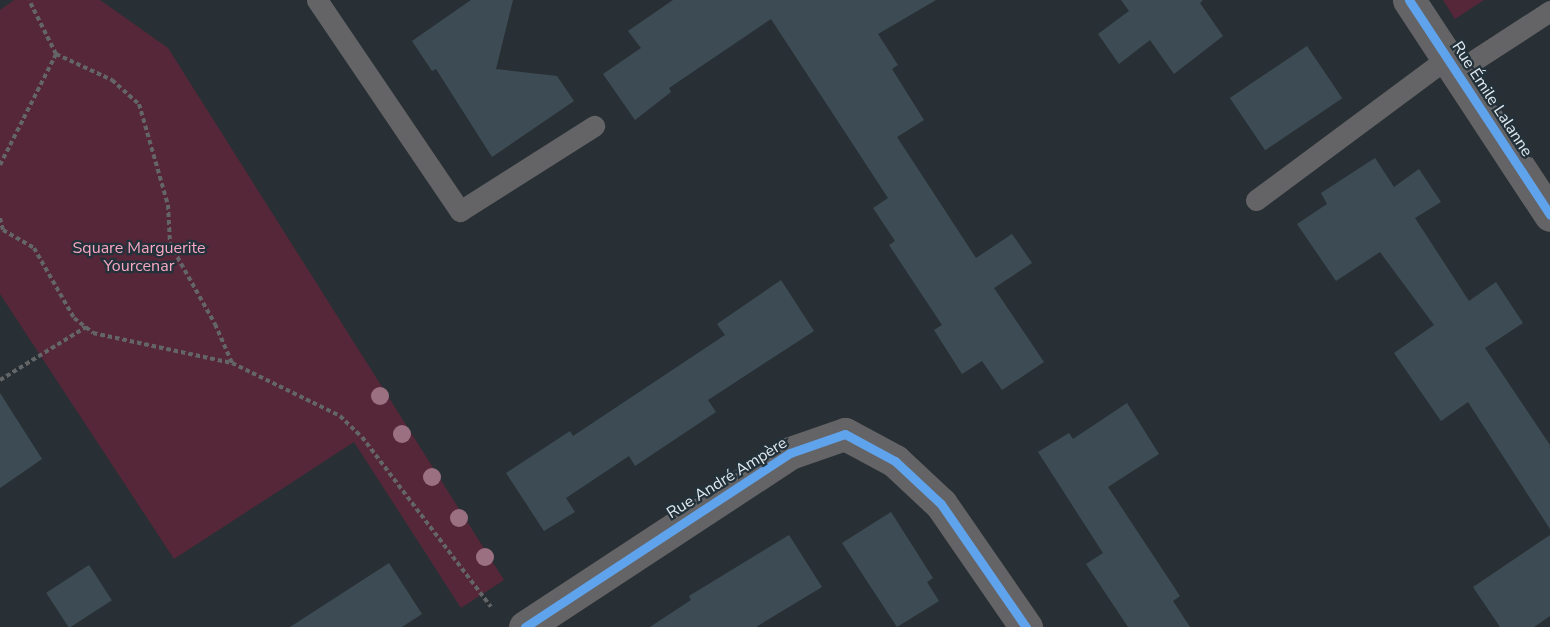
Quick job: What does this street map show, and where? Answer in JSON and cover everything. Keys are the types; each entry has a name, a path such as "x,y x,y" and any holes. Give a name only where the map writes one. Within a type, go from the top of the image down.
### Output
{"street":[{"name":"Rue Émile Lalanne","path":"1408,0 1550,215"},
{"name":"Rue André Ampère","path":"525,627 790,453 845,434 895,461 941,504 1026,627"}],"lane":[{"path":"317,0 460,211 594,126"},
{"path":"1256,200 1451,65 1550,10"}],"path":[{"path":"29,0 56,54 111,80 139,104 168,205 170,244 215,324 232,363"},
{"path":"0,165 56,54"},
{"path":"0,218 3,230 34,248 74,318 93,333 232,363 340,416 362,437 495,613"},
{"path":"0,380 86,327"}],"green space":[{"name":"Square Marguerite Yourcenar","path":"14,0 100,0 168,48 504,580 461,608 354,442 174,559 0,294 0,10"},
{"path":"1443,0 1484,0 1455,19"}],"building":[{"path":"471,0 513,0 496,69 557,76 574,101 492,157 436,69 432,71 412,41"},
{"path":"673,0 936,0 878,34 898,65 892,69 924,120 897,137 976,258 1012,234 1032,263 994,288 1044,362 1002,390 982,361 962,374 934,330 942,325 889,245 895,241 873,208 888,198 771,19 669,88 671,92 635,120 603,74 641,48 628,31"},
{"path":"1121,0 1203,0 1200,3 1223,36 1174,74 1150,40 1119,64 1098,34 1129,11"},
{"path":"1307,46 1342,98 1265,150 1230,98"},
{"path":"1375,158 1394,187 1419,169 1441,202 1415,218 1469,301 1496,282 1523,323 1485,348 1550,445 1550,529 1468,402 1441,421 1394,353 1434,325 1380,252 1336,281 1297,224 1327,204 1321,193"},
{"path":"781,280 814,331 708,400 716,412 635,466 629,456 566,498 575,512 544,531 506,473 570,431 573,436 725,335 717,324"},
{"path":"0,393 42,459 0,488"},
{"path":"1127,403 1159,454 1108,487 1180,596 1173,601 1190,627 1128,627 1086,564 1103,553 1038,452 1069,433 1073,439"},
{"path":"891,512 933,578 927,582 939,601 897,627 842,543"},
{"path":"789,535 822,587 756,627 650,627 691,600 689,596"},
{"path":"1550,535 1550,616 1534,627 1500,627 1473,587"},
{"path":"389,563 422,614 402,627 290,627"},
{"path":"89,565 112,600 68,627 46,593"}],"cycle path":[{"path":"1409,0 1550,215"},
{"path":"525,627 790,453 845,434 895,461 941,504 1026,627"}]}
